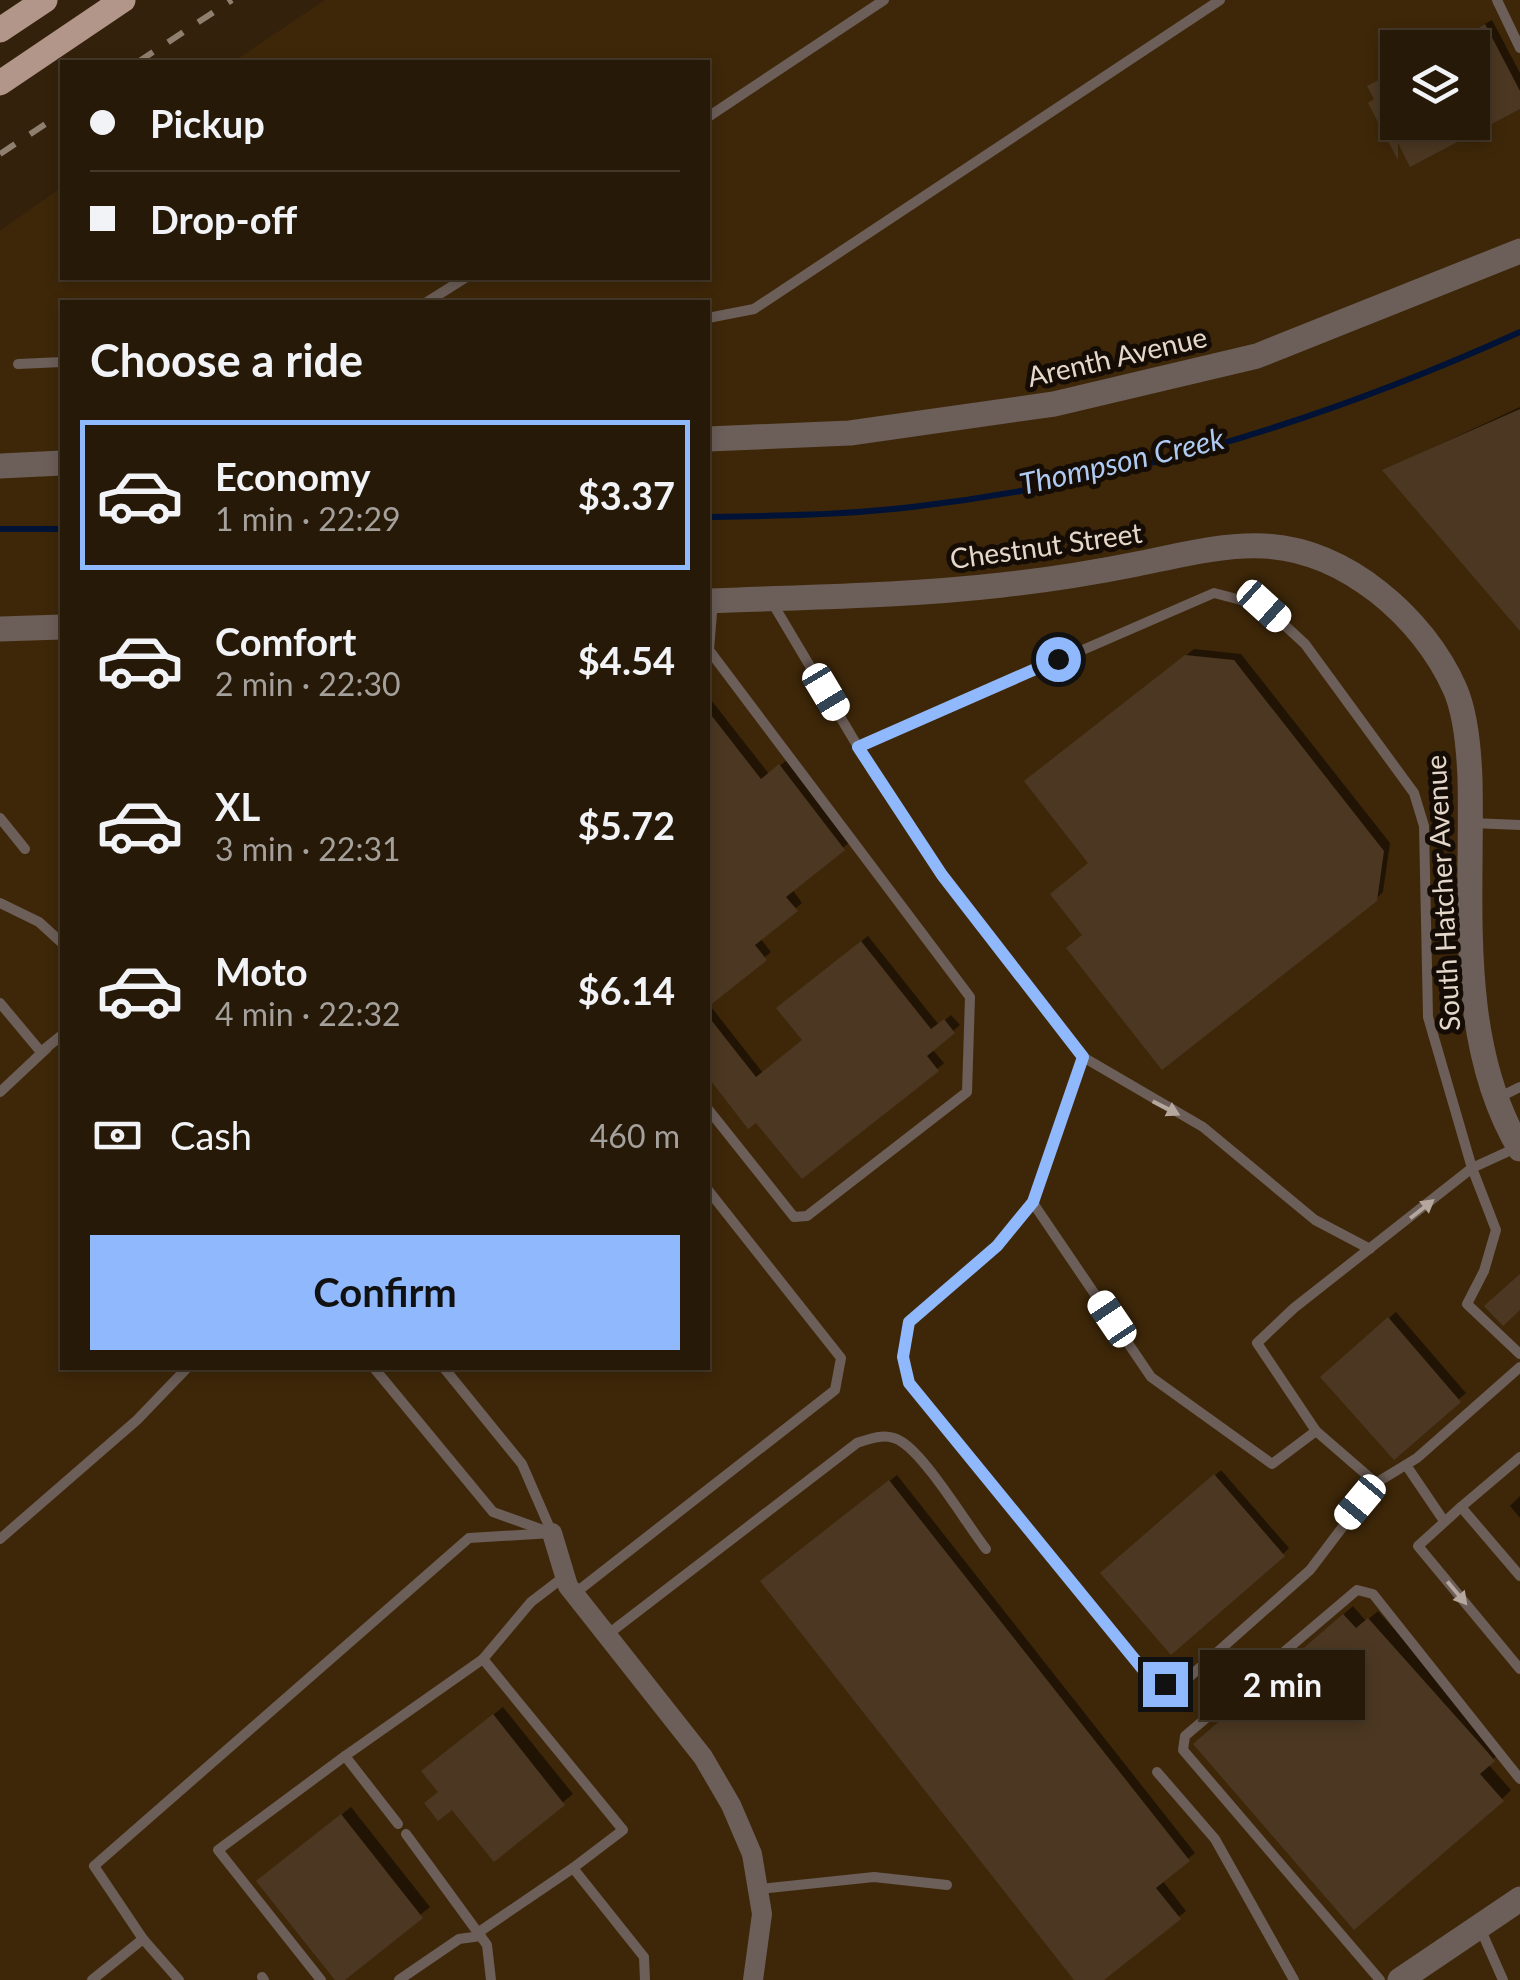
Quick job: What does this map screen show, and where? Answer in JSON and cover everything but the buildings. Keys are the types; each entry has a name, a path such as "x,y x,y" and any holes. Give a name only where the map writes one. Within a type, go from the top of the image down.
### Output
{"main road":[{"path":"0,30 45,0"},
{"path":"0,84 123,0"}],"street":[{"name":"Arenth Avenue","path":"710,438 850,433 1054,404 1256,356 1520,252"},
{"path":"0,466 60,463"},
{"name":"Chestnut Street","path":"710,600 945,592 1072,578 1201,552 1265,546 1329,562 1382,593"},
{"name":"South Hatcher Avenue","path":"1382,593 1426,640 1456,692 1470,760 1476,1023 1496,1099 1519,1148"},
{"path":"0,629 60,626"},
{"path":"552,1533 570,1585 703,1757 752,1854 762,1914 753,1980"},
{"path":"1400,1980 1520,1899"}],"lane":[{"path":"710,116 884,0"},
{"path":"710,318 754,309 1220,0"},
{"path":"1497,0 1520,48"},
{"path":"430,300 462,280"},
{"path":"18,364 60,362"},
{"path":"858,747 1192,600 1214,593 1264,606 1305,644 1414,793 1424,826 1428,1017 1472,1168 1496,1230 1484,1271 1467,1304 1520,1354"},
{"path":"770,598 858,747 942,875 1083,1057 1202,1127 1316,1220 1370,1249"},
{"path":"710,653 970,997 967,1092 807,1216 794,1217 710,1112"},
{"path":"0,818 25,849"},
{"path":"1471,822 1520,825"},
{"path":"0,904 39,922 60,941"},
{"path":"0,1003 41,1052 60,1037"},
{"path":"0,1092 48,1046"},
{"path":"1083,1057 1033,1202 997,1246 909,1322 903,1357 909,1383 1145,1672 1165,1684 1187,1679 1310,1570 1376,1483 1406,1465 1520,1368"},
{"path":"1496,1099 1520,1087"},
{"path":"1376,1483 1316,1431 1257,1343 1294,1308 1472,1168 1519,1148"},
{"path":"321,1980 218,1850 482,1658 531,1602 570,1585 835,1390 841,1358 710,1193"},
{"path":"1033,1202 1151,1377 1272,1464 1316,1431"},
{"path":"0,1539 137,1420 185,1370"},
{"path":"376,1370 493,1512 552,1533"},
{"path":"446,1370 522,1464 552,1533"},
{"path":"606,1635 857,1443 882,1435 902,1441 986,1549"},
{"path":"1520,1458 1418,1546 1520,1669"},
{"path":"1406,1465 1444,1521"},
{"path":"1462,1507 1520,1576"},
{"path":"179,1980 142,1939 94,1866 468,1538 552,1533"},
{"path":"1380,1980 1183,1750 1185,1736 1357,1590 1373,1594 1520,1778"},
{"path":"399,1980 458,1939 480,1934 622,1830 482,1658"},
{"path":"345,1756 398,1824"},
{"path":"1157,1772 1215,1840 1294,1980"},
{"path":"406,1834 480,1934 492,1980"},
{"path":"573,1868 644,1957 645,1980"},
{"path":"758,1889 874,1878 948,1885"},
{"path":"1479,1926 1503,1980"},
{"path":"92,1980 142,1939"}],"shaded area":[{"path":"325,0 1520,0 1520,1980 0,1980 0,231 60,188 60,280 710,280 710,60 236,60"}],"waterway":[{"name":"Thompson Creek","path":"710,517 886,510 1069,482 1223,443 1299,419 1374,393 1520,332"},
{"name":"Thompson Creek","path":"0,529 60,529"}],"railway":[{"path":"141,60 232,0"},
{"path":"0,154 60,114"}],"route":[{"path":"1058,659 858,747 942,875 1083,1057 1033,1202 997,1246 909,1322 903,1357 909,1383 1145,1672 1165,1684"}]}
